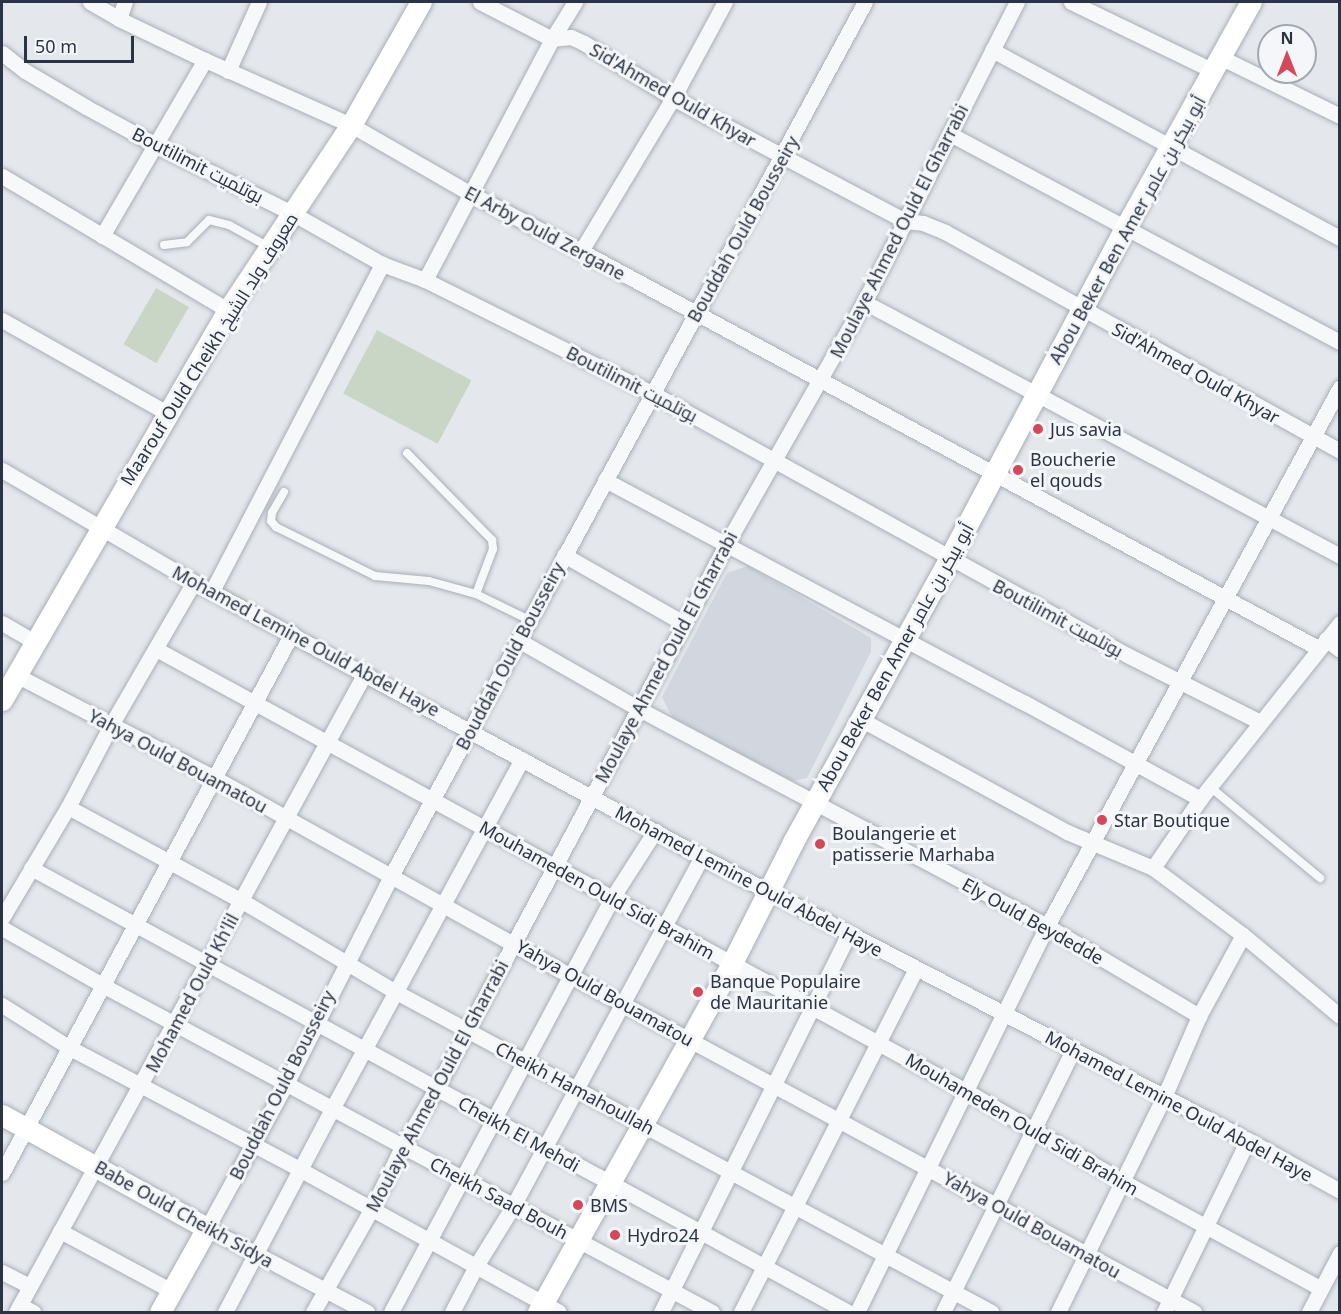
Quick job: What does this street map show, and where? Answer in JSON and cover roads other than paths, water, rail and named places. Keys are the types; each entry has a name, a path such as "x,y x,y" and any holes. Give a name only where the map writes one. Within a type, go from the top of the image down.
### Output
{"street":[{"name":"El Arby Ould Zergane","path":"90,2 119,19 228,71 351,126 471,194 581,251 1223,598 1322,644 1340,650"},
{"path":"119,19 125,2"},
{"path":"228,71 259,2"},
{"name":"Maarouf Ould Cheikh معروف ولد الشيخ","path":"2,700 99,528 228,310 351,126 421,2"},
{"name":"Sid'Ahmed Ould Khyar","path":"480,2 552,39 561,36 578,40 673,98 905,221 923,223 945,232 1340,451"},
{"path":"425,280 552,39 575,2"},
{"path":"581,251 673,98 725,2"},
{"name":"Bouddah Ould Bousseiry","path":"160,1312 286,1084 346,960 518,640 865,2"},
{"name":"Moulaye Ahmed Ould El Gharrabi","path":"313,1312 371,1210 402,1147 436,1089 728,543 864,302 1017,2"},
{"path":"1071,2 1340,116"},
{"name":"Abou Beker Ben Amer أبو بيكر بن عامر","path":"547,1310 577,1240 732,963 815,802 995,474 1125,228 1172,148 1251,2"},
{"path":"992,50 1340,237"},
{"name":"Boutilimit بوتلميت","path":"2,53 86,107 154,144 292,213 382,264 425,280 652,393 1126,655 1260,722"},
{"path":"102,236 205,60"},
{"path":"950,134 1340,342"},
{"path":"2,176 228,310"},
{"path":"212,591 382,264"},
{"path":"864,302 1340,556"},
{"path":"2,320 167,413"},
{"path":"857,1312 1047,926 1223,598 1340,387"},
{"path":"2,470 99,528"},
{"path":"605,480 728,543 1200,800"},
{"name":"Mohamed Lemine Ould Abdel Haye","path":"99,528 194,582 292,633 702,857 848,935 1248,1140 1340,1191"},
{"path":"564,555 685,624"},
{"path":"2,918 68,807 111,725 194,582"},
{"path":"2,623 34,642"},
{"path":"1153,868 1200,800 1340,623"},
{"path":"2,1173 292,633"},
{"name":"Ely Ould Beydedde","path":"518,640 639,709 1047,926 1199,1016"},
{"name":"Mouhameden Ould Sidi Brahim","path":"156,649 879,1043 1122,1181 1320,1288"},
{"name":"Mohamed Ould Kh'lil","path":"23,1310 29,1286 97,1167 365,673"},
{"name":"Yahya Ould Bouamatou","path":"16,675 213,777 571,976 624,1002 1087,1254 1167,1306 1194,1312"},
{"path":"860,719 1092,843 1153,868 1243,935 1340,1016"},
{"path":"225,1312 522,759"},
{"name":"Cheikh Hamahoullah","path":"68,807 242,901 346,960 396,992 991,1312"},
{"path":"391,1312 612,898 655,831"},
{"path":"452,1312 476,1266 545,1148 702,857"},
{"name":"Cheikh El Mehdi","path":"31,868 314,1024 848,1312"},
{"name":"Cheikh Saad Bouh","path":"2,928 104,986 712,1312"},
{"path":"661,1312 848,935"},
{"path":"1058,1312 1164,1097 1199,1016 1243,935"},
{"path":"741,1312 916,969"},
{"path":"2,1005 70,1048 476,1266 547,1310"},
{"path":"943,1312 994,1204 1034,1131 1073,1050"},
{"name":"Babe Ould Cheikh Sidya","path":"2,1115 255,1254 367,1312"},
{"path":"1167,1306 1248,1140"},
{"path":"60,1231 172,1291"},
{"path":"1309,1312 1320,1288 1337,1264"},
{"path":"2,1272 29,1286"}],"lane":[{"path":"164,244 187,242 209,220 229,225 269,247"},
{"path":"407,453 492,540 493,549 476,594"},
{"path":"284,492 271,521 276,527 375,576 429,581 476,594 529,620"},
{"path":"1210,787 1320,878"}],"place":[{"name":"Jus savia","path":"1038,429"},
{"name":"Boucherie el qouds","path":"1018,470"},
{"name":"Star Boutique","path":"1102,820"},
{"name":"Boulangerie et patisserie Marhaba","path":"820,844"},
{"name":"Banque Populaire de Mauritanie","path":"698,992"},
{"name":"BMS","path":"578,1205"},
{"name":"Hydro24","path":"615,1235"}]}
